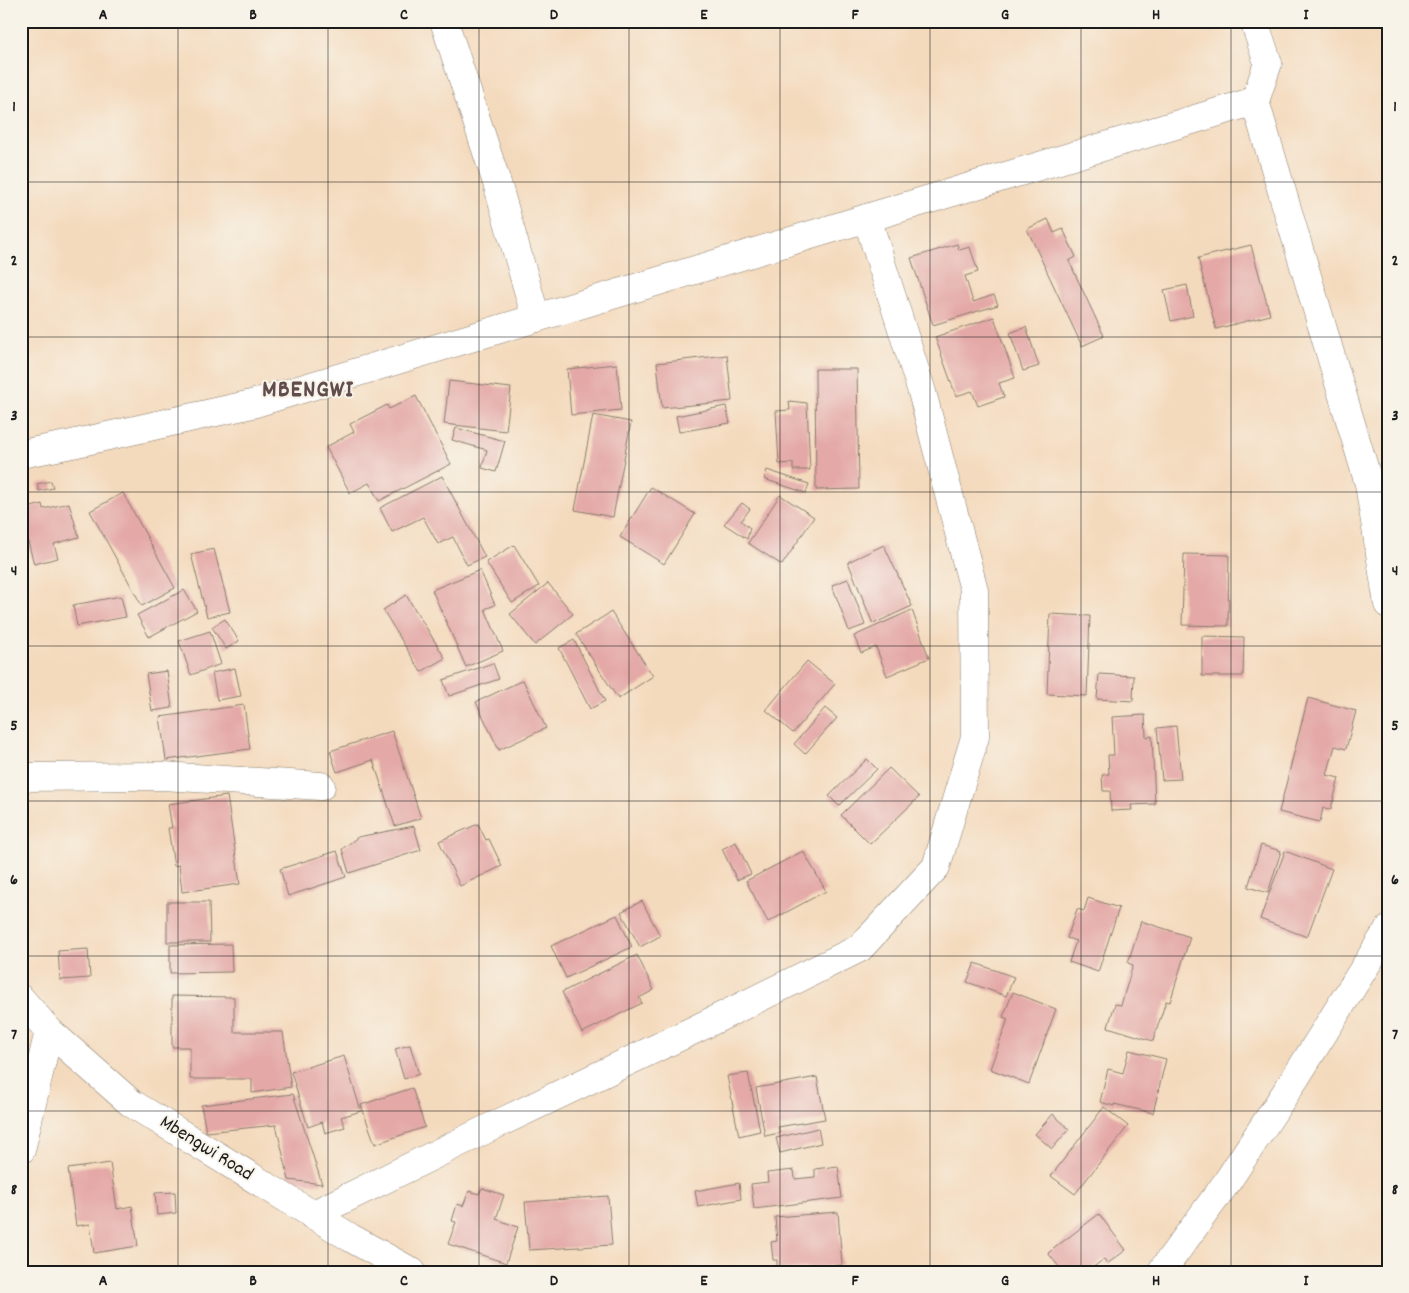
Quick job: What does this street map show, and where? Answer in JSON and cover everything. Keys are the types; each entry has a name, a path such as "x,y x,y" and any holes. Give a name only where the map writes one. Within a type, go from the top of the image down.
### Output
{"street":[{"path":"444,21 497,183 536,318"},
{"path":"1254,21 1268,63 1255,101 1369,484 1388,604"},
{"path":"21,454 252,404 1255,101"},
{"path":"312,1215 482,1131 696,1030 860,948 936,867 975,736 974,590 922,392 867,218"},
{"path":"21,777 163,776 321,786"},
{"path":"1161,1272 1227,1182 1296,1077 1388,930"},
{"name":"Mbengwi Road","path":"21,998 49,1031 131,1103 312,1215 412,1272"},
{"path":"21,1150 49,1031"}],"building":[{"path":"1048,219 1054,233 1063,229 1076,257 1069,261 1104,336 1082,346 1027,229"},
{"path":"957,244 959,250 970,247 978,272 965,276 973,302 994,295 998,305 933,325 911,258"},
{"path":"1251,245 1270,315 1216,329 1198,258"},
{"path":"1187,285 1193,316 1171,321 1164,290"},
{"path":"994,317 1015,378 999,383 1004,397 978,406 972,391 956,396 935,337"},
{"path":"1026,327 1039,366 1023,371 1010,333"},
{"path":"727,355 732,401 662,408 657,363"},
{"path":"617,364 621,410 571,415 567,369"},
{"path":"815,369 857,369 859,489 816,490"},
{"path":"449,381 511,388 506,431 444,424"},
{"path":"416,396 451,464 379,501 369,483 350,493 326,447 354,432 350,424 387,405 389,409"},
{"path":"789,401 807,403 810,470 793,470 793,463 779,464 776,411 790,410"},
{"path":"726,406 730,423 679,432 676,416"},
{"path":"593,415 631,422 613,517 575,510"},
{"path":"456,428 505,441 496,472 482,468 487,450 452,440"},
{"path":"767,470 809,484 806,493 764,479"},
{"path":"442,476 485,557 467,565 453,537 438,544 423,517 392,532 380,508"},
{"path":"51,481 53,488 39,491 37,484"},
{"path":"651,487 695,514 664,564 620,537"},
{"path":"123,493 175,588 142,606 90,511"},
{"path":"780,495 814,517 782,565 748,543"},
{"path":"69,503 79,537 54,544 58,558 34,564 26,535 21,537 21,510 42,504 43,509"},
{"path":"742,503 750,509 741,521 750,528 747,539 724,524"},
{"path":"514,545 539,586 512,603 486,562"},
{"path":"884,545 912,606 873,624 848,562"},
{"path":"214,549 230,612 207,617 191,554"},
{"path":"1184,554 1229,555 1228,626 1182,625"},
{"path":"480,570 495,605 485,609 503,651 466,667 432,590"},
{"path":"848,579 865,625 849,631 832,585"},
{"path":"548,583 573,614 535,645 510,614"},
{"path":"184,590 197,611 149,637 137,615"},
{"path":"406,595 445,658 421,672 383,610"},
{"path":"121,596 126,617 77,626 73,605"},
{"path":"912,610 929,658 887,676 876,647 861,653 854,636"},
{"path":"611,612 653,676 618,699 576,634"},
{"path":"1050,614 1090,616 1087,696 1047,694"},
{"path":"225,619 239,641 226,649 212,627"},
{"path":"210,631 221,664 191,675 179,641"},
{"path":"1202,636 1244,637 1243,676 1202,676"},
{"path":"574,640 605,701 590,709 559,648"},
{"path":"807,661 835,684 793,733 766,710"},
{"path":"493,663 499,679 449,696 443,680"},
{"path":"235,668 241,696 217,700 212,673"},
{"path":"167,671 172,708 152,711 146,674"},
{"path":"1099,674 1134,676 1133,701 1097,699"},
{"path":"523,680 546,728 499,750 476,702"},
{"path":"1308,698 1356,711 1346,749 1335,746 1327,775 1339,778 1331,809 1323,808 1320,822 1279,812"},
{"path":"244,705 250,749 166,760 160,717"},
{"path":"825,708 837,718 805,754 794,744"},
{"path":"1145,715 1146,737 1152,736 1155,804 1131,805 1132,810 1111,811 1110,791 1103,791 1102,775 1109,774 1108,755 1114,755 1112,717"},
{"path":"1176,726 1181,779 1162,780 1157,728"},
{"path":"392,731 421,818 395,826 373,760 337,772 330,751"},
{"path":"867,759 877,769 839,806 829,796"},
{"path":"889,768 919,797 870,844 841,815"},
{"path":"227,796 240,884 182,892 179,865 174,866 168,828 172,828 168,804"},
{"path":"478,824 486,840 489,839 502,866 460,886 439,841"},
{"path":"414,826 421,850 349,873 342,849 358,837"},
{"path":"736,842 751,874 737,880 722,849"},
{"path":"1261,845 1281,851 1268,893 1248,887"},
{"path":"337,851 346,877 288,896 280,869"},
{"path":"803,851 826,891 768,922 746,881"},
{"path":"1285,851 1332,869 1307,937 1260,919"},
{"path":"1088,898 1119,908 1098,972 1069,962 1076,941 1067,938 1077,909 1084,911"},
{"path":"642,901 660,936 640,947 621,912"},
{"path":"167,902 209,902 210,942 167,942"},
{"path":"617,915 632,947 566,978 551,946"},
{"path":"1141,921 1190,937 1170,1002 1166,1001 1153,1041 1108,1027 1115,1004 1121,1005 1133,965 1128,963"},
{"path":"231,944 232,972 170,973 170,945"},
{"path":"88,949 90,978 60,980 58,951"},
{"path":"637,955 654,990 639,998 642,1003 582,1033 562,992"},
{"path":"975,963 1014,977 1006,996 967,982"},
{"path":"1013,992 1056,1009 1029,1084 990,1069 1008,1019 1003,1017"},
{"path":"172,996 234,997 234,1032 283,1032 291,1087 252,1093 252,1079 190,1079 190,1047 172,1047"},
{"path":"410,1045 419,1074 404,1079 395,1049"},
{"path":"1129,1050 1166,1059 1153,1113 1100,1102 1108,1069 1123,1073"},
{"path":"344,1056 361,1111 341,1117 345,1127 325,1133 322,1122 308,1127 291,1072"},
{"path":"748,1073 760,1131 739,1136 727,1076"},
{"path":"817,1077 825,1119 778,1127 780,1133 765,1136 756,1088"},
{"path":"412,1088 425,1127 375,1144 361,1105"},
{"path":"293,1094 322,1184 289,1180 276,1125 206,1132 201,1105"},
{"path":"1104,1107 1128,1126 1075,1194 1051,1176"},
{"path":"1053,1114 1069,1129 1052,1149 1035,1134"},
{"path":"818,1128 821,1143 780,1153 776,1138"},
{"path":"110,1163 117,1209 132,1206 138,1246 94,1253 90,1224 76,1226 68,1169"},
{"path":"838,1166 842,1198 754,1209 751,1184 768,1182 767,1173 794,1170 795,1179 815,1177 815,1169"},
{"path":"739,1183 741,1199 698,1207 695,1191"},
{"path":"482,1188 504,1195 496,1219 518,1227 506,1263 448,1244 456,1222 452,1221 457,1204 463,1206 469,1191 479,1194"},
{"path":"175,1192 176,1213 157,1215 155,1193"},
{"path":"608,1196 612,1245 529,1250 525,1202"},
{"path":"838,1212 842,1265 777,1270 777,1260 773,1260 771,1242 777,1241 775,1217"},
{"path":"1099,1214 1126,1250 1107,1264 1104,1259 1087,1272 1063,1272 1048,1253"}],"district":[{"name":"MBENGWI","path":"308,391"}]}
